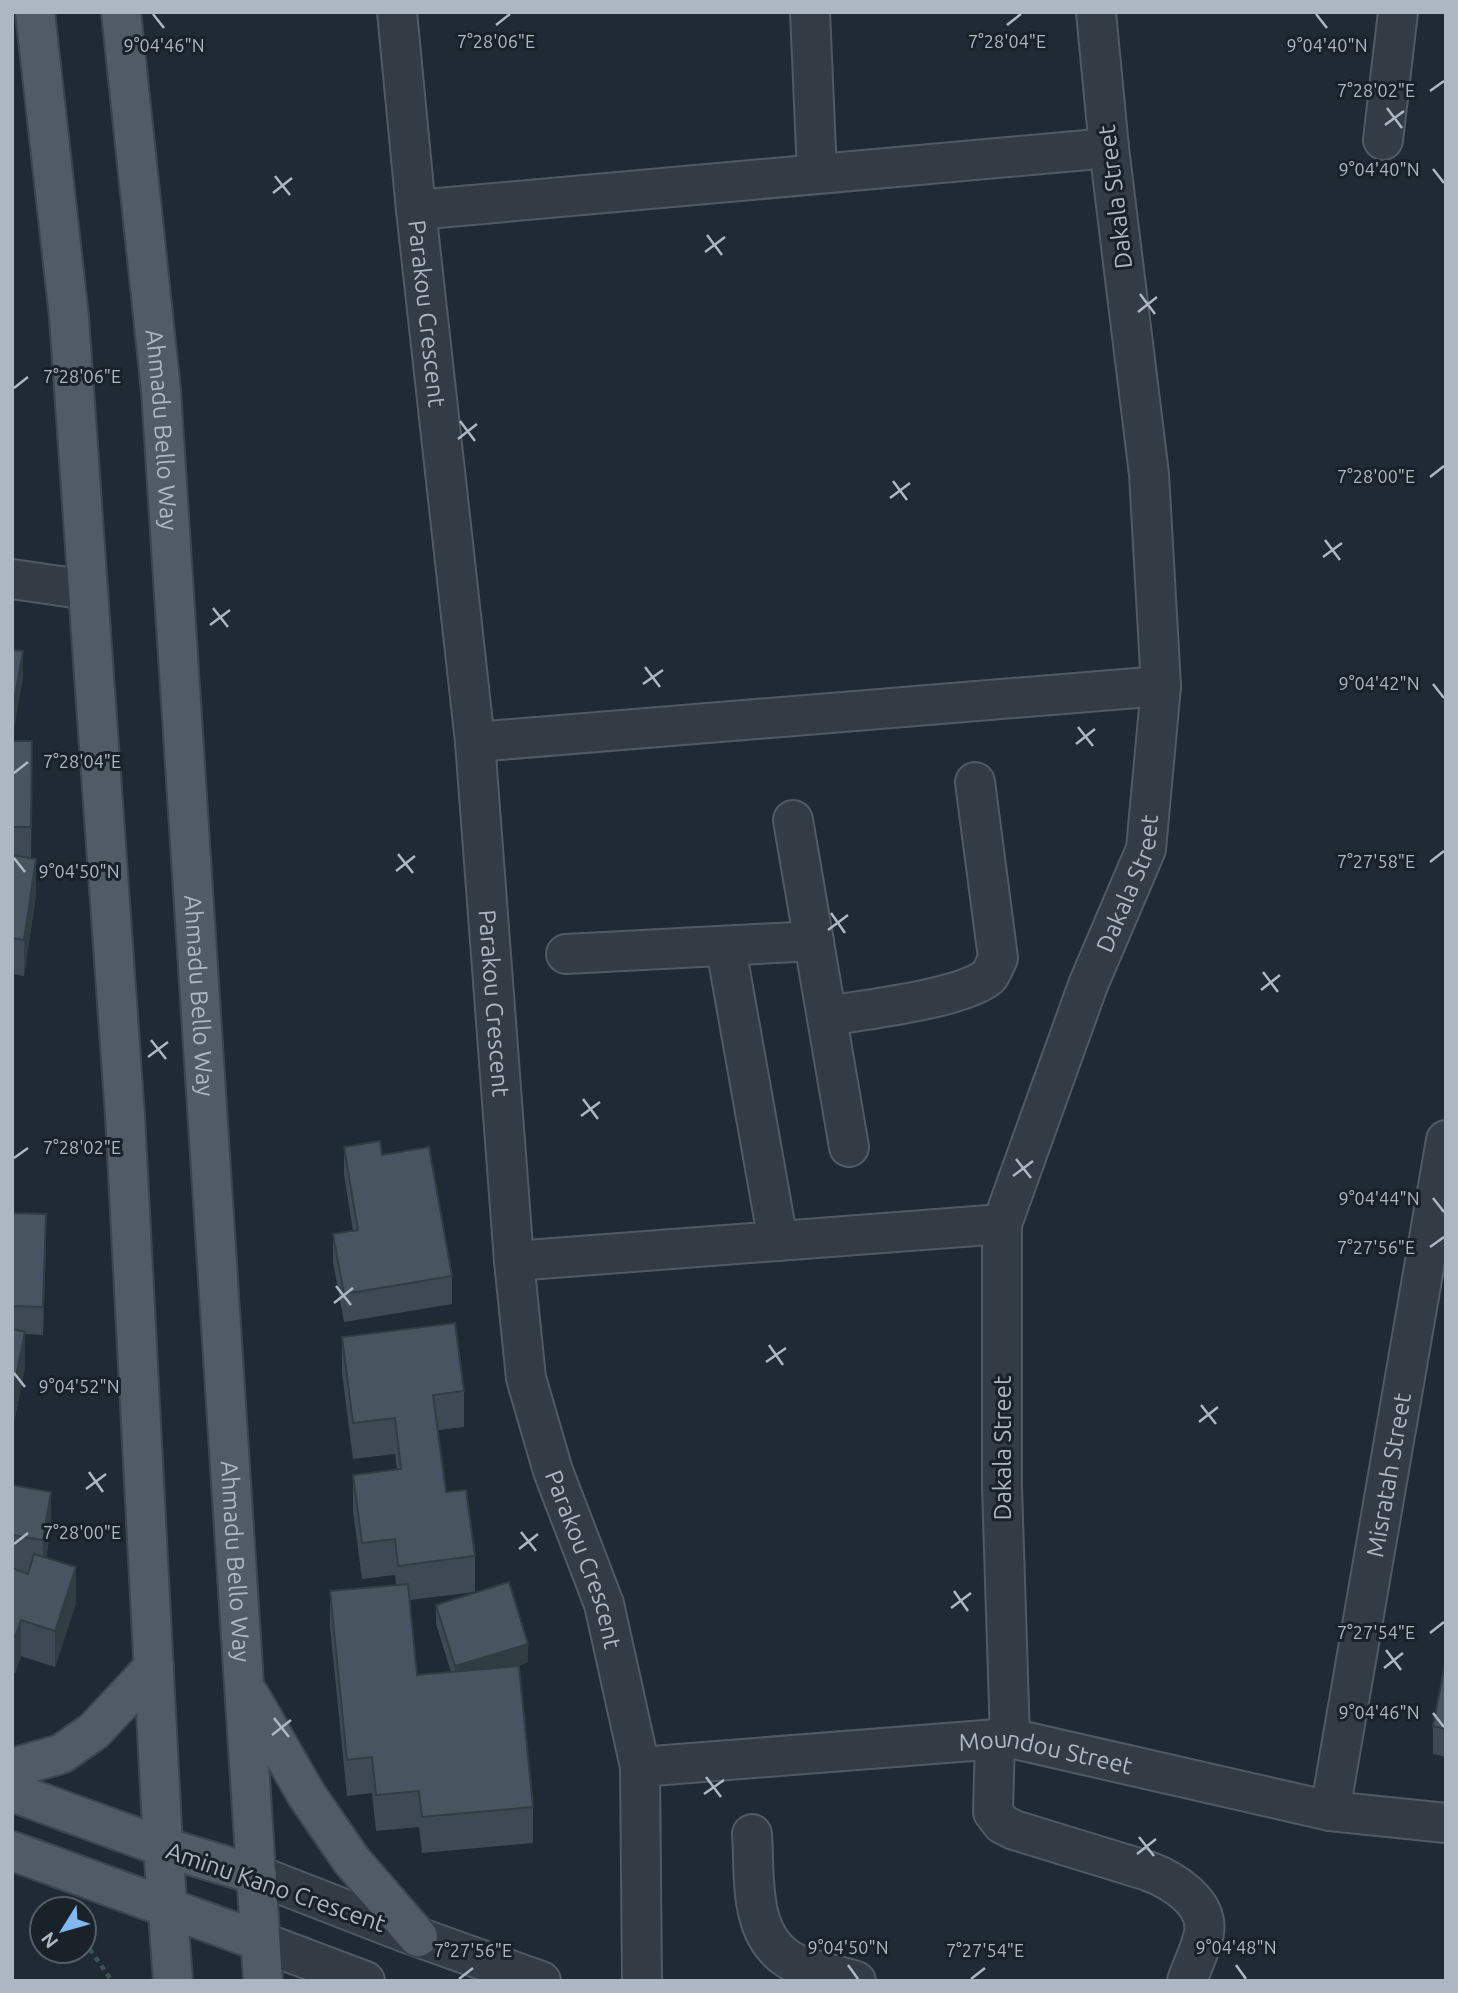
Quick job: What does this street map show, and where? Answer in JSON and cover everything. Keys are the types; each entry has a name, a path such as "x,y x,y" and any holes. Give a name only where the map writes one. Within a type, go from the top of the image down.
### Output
{"main road":[{"path":"35,12 69,317 125,1116 163,1847 173,1978"},
{"name":"Ahmadu Bello Way","path":"121,12 161,391 262,1981"},
{"path":"12,1768 61,1754 83,1739 154,1667"},
{"path":"245,1685 306,1794 352,1861 418,1937"},
{"name":"Aminu Kano Crescent","path":"12,1792 163,1847 257,1875"},
{"path":"12,1851 260,1941"},
{"path":"115,1888 144,1921 173,1978"}],"street":[{"name":"Parakou Crescent","path":"397,12 416,210 475,742 514,1261 526,1378 553,1471 604,1604 640,1767 642,1981"},
{"path":"810,12 817,173"},
{"name":"Dakala Street","path":"1096,12 1108,148 1149,474 1161,686 1146,849 1088,985 1002,1224 1003,1739 993,1812 1002,1824 1014,1830 1148,1871 1169,1879 1190,1897 1203,1917 1204,1933 1187,1981"},
{"path":"1383,140 1398,12"},
{"path":"416,210 1108,148"},
{"path":"12,579 88,590"},
{"path":"475,742 1161,686"},
{"path":"827,1016 966,989 989,976 998,958 975,782"},
{"path":"793,820 849,1147"},
{"path":"566,954 726,948 814,941"},
{"path":"726,948 778,1241"},
{"name":"Misratah Street","path":"1330,1811 1433,1278 1446,1140"},
{"path":"514,1261 1002,1224"},
{"name":"Moundou Street","path":"640,1767 1003,1739 1330,1811 1446,1823"},
{"path":"752,1834 758,1918 767,1937 777,1950 790,1960 856,1981"},
{"name":"Aminu Kano Crescent","path":"257,1875 541,1981"},
{"path":"260,1941 365,1981"}],"path":[{"path":"98,1958 112,1981"}],"building":[{"path":"12,650 23,651 12,712"},
{"path":"12,741 32,741 31,827 12,827"},
{"path":"12,855 36,859 24,940 12,938"},
{"path":"380,1141 382,1155 429,1147 452,1276 344,1294 333,1234 358,1230 344,1147"},
{"path":"12,1213 46,1214 43,1307 12,1306"},
{"path":"455,1323 464,1391 433,1395 446,1492 466,1490 475,1556 398,1566 395,1539 362,1543 353,1475 401,1469 395,1418 353,1423 342,1337"},
{"path":"12,1329 25,1332 12,1396"},
{"path":"12,1485 51,1492 43,1540 12,1535"},
{"path":"34,1554 76,1567 55,1631 21,1620 15,1637 12,1636 12,1568 28,1574"},
{"path":"509,1582 528,1644 455,1666 436,1605"},
{"path":"408,1584 417,1675 519,1666 533,1807 422,1817 419,1791 376,1795 372,1757 347,1760 330,1591"},
{"path":"1446,1659 1446,1729 1433,1726"}]}
